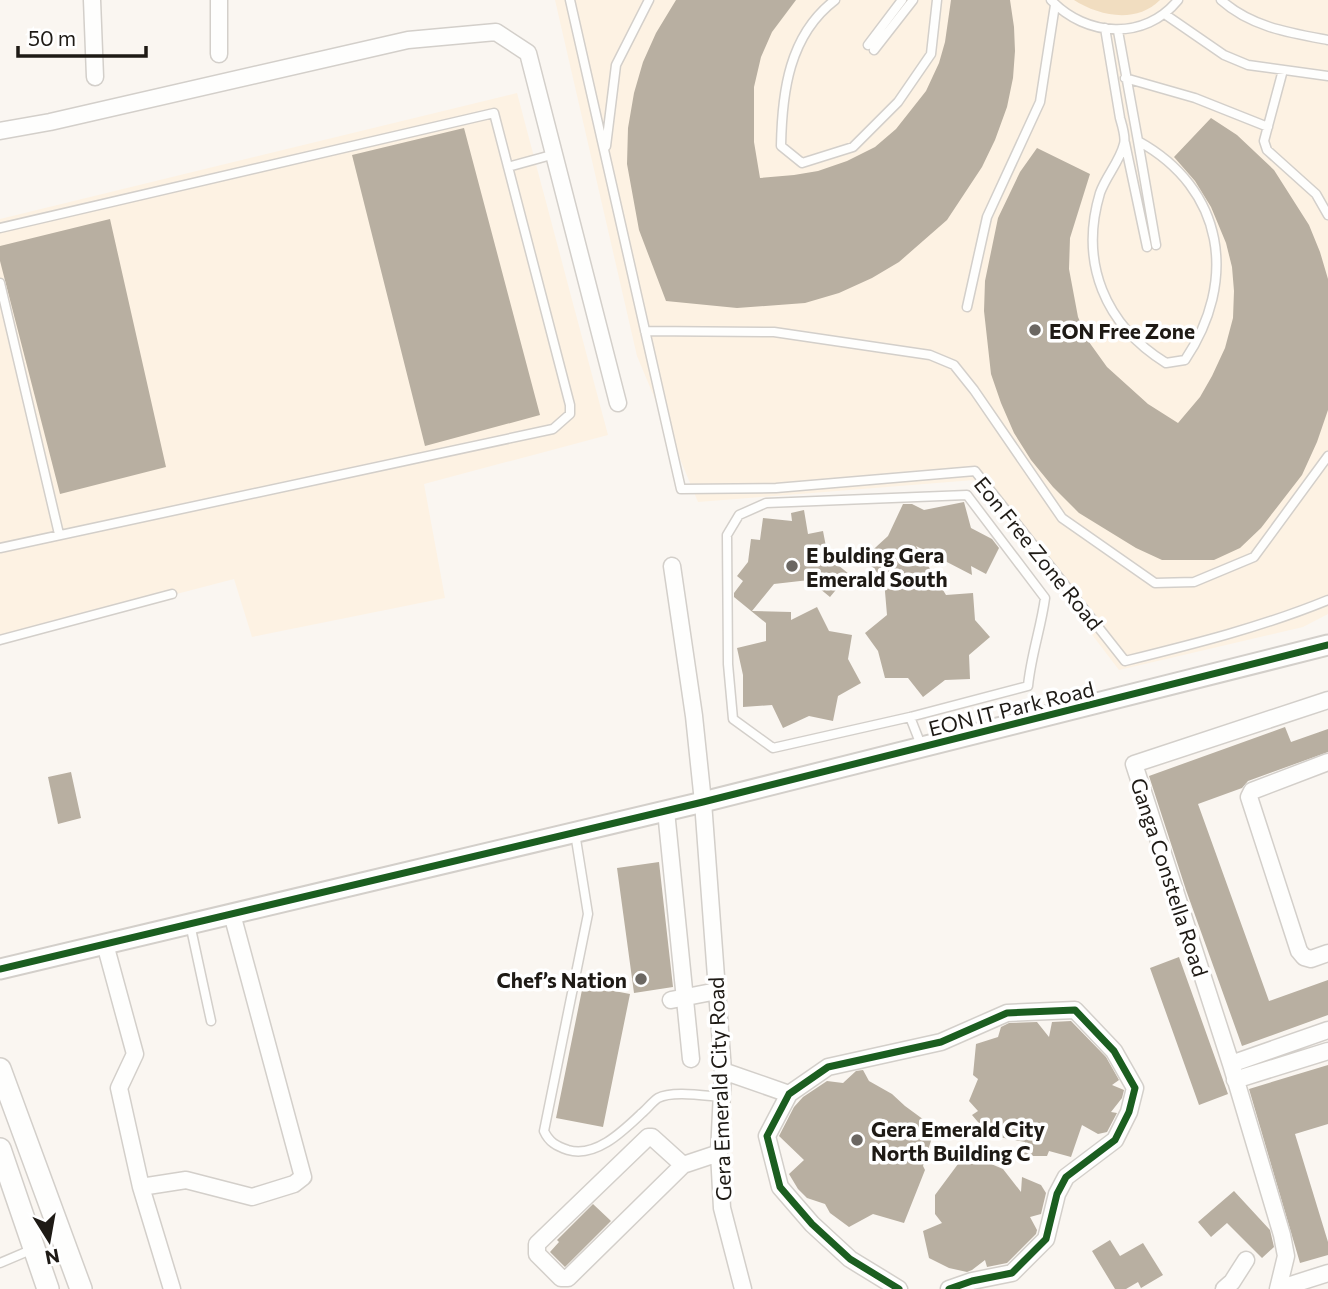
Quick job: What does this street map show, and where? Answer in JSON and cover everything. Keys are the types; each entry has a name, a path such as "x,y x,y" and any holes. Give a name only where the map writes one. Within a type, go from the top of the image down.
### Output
{"main road":[{"path":"0,1069 80,1289"},
{"path":"0,1149 48,1289"}],"street":[{"path":"92,0 95,77"},
{"path":"219,0 219,54"},
{"path":"0,131 50,122 408,40 496,32 528,53 618,403"},
{"name":"Gera Emerald City Road","path":"672,566 694,716 703,803 723,1071 719,1153 722,1208 743,1289"},
{"name":"EON IT Park Road","path":"0,969 703,803 1328,645"},
{"name":"Ganga Constella Road","path":"1278,1289 1286,1256 1282,1235 1231,1064 1134,764 1328,701"},
{"path":"1328,762 1251,791 1249,797 1299,951 1304,957 1311,959 1328,953"},
{"path":"666,811 678,998 691,1059"},
{"path":"141,1186 186,1180 252,1196 294,1184 303,1177 232,914"},
{"path":"105,944 135,1054 119,1087 141,1186 172,1289"},
{"path":"678,998 717,991"},
{"path":"899,1289 850,1259 812,1224 780,1187 767,1136 789,1094 828,1067 941,1042 1007,1013 1075,1010 1114,1051 1135,1088 1129,1112 1115,1140 1066,1177 1057,1194 1045,1239 1012,1273 949,1289"},
{"path":"1231,1064 1328,1030"},
{"path":"1235,1080 1328,1051"},
{"path":"723,1071 789,1094"},
{"path":"683,1165 652,1137 649,1138 537,1244 537,1254 561,1278 568,1278 683,1165 719,1153"},
{"path":"1224,1289 1232,1282 1246,1260"},
{"path":"1278,1289 1328,1273"}],"lane":[{"name":"Eon Free Zone Road","path":"570,0 681,489 776,488 975,471 1125,661 1218,639 1328,600"},
{"name":"Eon Free Zone Road","path":"605,151 616,65 649,0"},
{"path":"835,0 820,11 793,53 782,105 781,146 802,163 853,147 898,102 931,54 937,0"},
{"path":"902,0 871,47 913,0"},
{"path":"967,307 987,217 1040,102 1053,3 1083,22 1118,31 1140,27 1166,15 1178,0"},
{"path":"1221,0 1229,7 1272,29 1328,40"},
{"path":"1166,15 1224,55 1248,65 1328,76"},
{"path":"1105,28 1125,143 1151,246 1139,141 1118,31"},
{"path":"1283,70 1264,141 1267,150 1316,194 1328,215"},
{"path":"1125,78 1195,98 1268,127"},
{"path":"0,228 494,113 570,405 570,414 563,423 553,429 0,548"},
{"path":"1125,143 1102,189 1095,210 1092,233 1097,278 1111,309 1131,336 1148,352 1167,363 1185,360 1208,319 1217,272 1216,249 1202,204 1189,184 1156,150 1139,141"},
{"path":"508,167 555,155"},
{"path":"0,283 59,534"},
{"name":"Eon Free Zone Road","path":"645,331 774,332 930,355 954,365 1062,518 1155,583 1194,582 1254,557 1328,456"},
{"path":"967,495 1045,598 1041,629 1031,656 1028,686 910,717 772,748 733,719 728,664 727,535 738,515 766,503 967,495"},
{"path":"0,640 172,594"},
{"path":"910,717 923,748"},
{"path":"575,832 588,914 544,1131 548,1140 559,1147 579,1153 590,1151 604,1145 659,1098 671,1094 723,1097"},
{"path":"190,924 211,1021"},
{"path":"0,1263 34,1249"}],"shaded area":[{"name":"EON Free Zone","path":"555,0 1328,0 1328,614 1303,627 1119,670 974,480 698,502 637,356"},
{"path":"1074,0 1160,0 1140,12 1117,15 1095,10"},
{"path":"517,93 608,435 424,484 445,598 252,637 234,579 0,640 0,219"}],"building":[{"path":"676,0 796,0 772,32 761,57 754,87 754,142 760,178 818,171 875,147 896,129 926,91 945,42 951,0 1010,0 1015,51 1007,107 982,167 947,220 899,262 872,278 839,293 805,303 737,308 666,301 639,230 627,164 628,128 643,62 656,33"},
{"name":"EON Free Zone","path":"1211,118 1237,135 1274,170 1309,225 1320,252 1328,279 1328,410 1302,475 1261,528 1240,548 1214,560 1162,560 1136,548 1079,513 1031,460 1014,433 991,374 984,311 985,281 998,218 1020,172 1037,148 1090,174 1070,238 1069,269 1078,317 1089,342 1107,367 1148,404 1178,423 1200,397 1212,376 1225,348 1233,318 1232,267 1226,243 1211,207 1195,181 1174,157"},
{"path":"464,128 540,415 425,446 352,155"},
{"path":"110,219 166,467 60,494 0,261 0,246"},
{"path":"964,502 971,528 992,539 999,548 986,574 971,566 972,575 916,546 946,595 973,593 975,620 990,637 969,655 970,679 945,680 923,697 908,678 885,678 878,651 865,633 887,615 884,580 864,558 888,536 903,504 912,504 924,510"},
{"path":"804,510 808,534 823,531 828,557 849,574 830,597 809,580 774,584 752,611 791,612 791,620 817,607 829,631 852,635 848,659 861,683 838,696 833,721 809,716 783,728 772,705 743,707 743,675 737,648 766,641 766,623 734,597 734,593 743,581 737,576 748,562 751,539 760,540 763,518 792,521 791,513"},
{"path":"1285,727 1291,742 1328,729 1328,752 1248,781 1242,788 1198,804 1269,1001 1328,980 1328,1015 1242,1046 1186,890 1149,776"},
{"path":"71,772 81,818 58,824 48,777"},
{"path":"659,862 673,987 634,993 617,868"},
{"path":"1179,957 1228,1094 1199,1105 1150,968"},
{"path":"583,985 630,994 603,1127 556,1118"},
{"path":"1071,1021 1106,1057 1119,1080 1112,1085 1124,1090 1122,1098 1111,1112 1117,1113 1107,1132 1098,1134 1082,1125 1071,1157 1049,1151 1047,1156 1024,1156 1025,1142 989,1135 972,1115 978,1111 969,1101 978,1079 973,1075 976,1044 998,1037 1001,1027 1009,1023 1037,1022 1049,1037 1052,1022"},
{"path":"1328,1065 1328,1124 1295,1134 1328,1242 1328,1255 1300,1263 1249,1089"},
{"name":"Gera Emerald City North Building C","path":"863,1070 869,1081 892,1094 935,1128 923,1166 925,1170 904,1223 873,1214 849,1227 830,1213 825,1204 807,1198 789,1174 804,1160 779,1136 794,1107 803,1097 827,1081 843,1083 856,1071"},
{"path":"970,1155 1003,1169 1021,1192 1022,1177 1041,1185 1046,1193 1041,1214 1030,1217 1037,1230 1036,1234 1007,1263 987,1267 985,1260 967,1272 949,1268 929,1258 923,1231 942,1223 935,1214 935,1195 958,1164"},
{"path":"1234,1191 1270,1230 1274,1247 1262,1258 1227,1223 1211,1237 1198,1222"},
{"path":"593,1204 611,1221 565,1267 550,1252 559,1242 557,1240"},
{"path":"1110,1240 1120,1256 1143,1243 1163,1275 1141,1288 1138,1282 1126,1289 1115,1289 1092,1251"}],"cycle path":[{"path":"0,969 703,802 1328,645"},
{"path":"899,1289 850,1259 812,1224 780,1187 767,1136 789,1094 828,1067 941,1042 1007,1013 1075,1010 1114,1051 1135,1088 1129,1112 1115,1140 1066,1177 1057,1194 1046,1239 1012,1273 949,1289"}],"place":[{"name":"EON Free Zone","path":"1035,330"},
{"name":"E bulding Gera Emerald South","path":"792,566"},
{"name":"Chef’s Nation","path":"641,979"},
{"name":"Gera Emerald City North Building C","path":"857,1140"}]}
